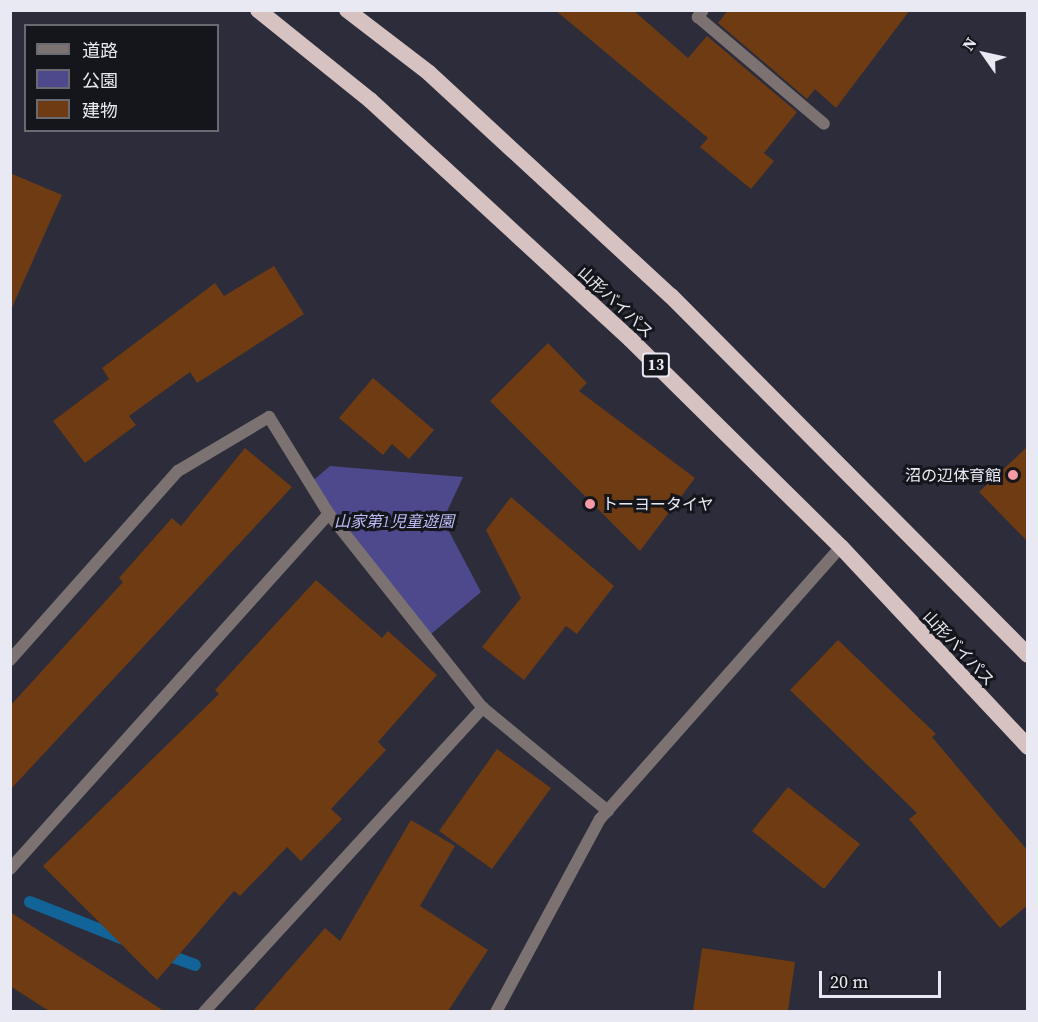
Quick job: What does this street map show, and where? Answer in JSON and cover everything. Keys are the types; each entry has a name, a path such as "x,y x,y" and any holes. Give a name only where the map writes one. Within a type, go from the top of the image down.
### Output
{"highway":[{"name":"山形バイパス","path":"258,10 370,100 630,339 841,547 1028,747"},
{"path":"347,10 429,73 671,296 1028,655"}],"street":[{"path":"703,10 698,17 824,124"},
{"path":"10,660 178,471 269,417 328,514 483,708 608,811"},
{"path":"10,868 328,514"},
{"path":"496,1011 608,811 841,547"},
{"path":"204,1011 483,708"}],"green space":[{"name":"山家第1児童遊園","path":"330,466 463,477 443,520 481,592 425,639 310,483"}],"building":[{"path":"555,10 633,10 688,58 707,36 797,112 764,153 774,161 751,189 700,147 708,138"},
{"path":"728,10 910,10 836,108 815,89 807,99 718,23"},
{"path":"10,173 62,195 10,312"},
{"path":"274,266 304,314 197,383 190,372 129,416 136,425 85,463 53,421 109,379 102,368 215,283 224,296"},
{"path":"548,343 587,383 579,391 695,478 640,551 490,401"},
{"path":"373,378 434,430 409,459 392,444 383,455 339,418"},
{"name":"沼の辺体育館","path":"1028,446 1028,542 979,492"},
{"path":"245,448 292,487 10,790 10,706 123,582 119,578 172,518 181,526"},
{"path":"511,497 614,586 577,634 566,626 524,680 482,647 521,598 486,530"},
{"path":"316,580 382,638 388,631 437,675 378,742 386,750 331,809 342,819 301,861 287,847 240,896 234,891 157,980 43,866 219,694 215,690"},
{"path":"838,640 936,734 932,737 1028,851 1028,905 1000,928 909,819 917,813 790,690"},
{"path":"497,749 551,788 492,869 439,831"},
{"path":"788,787 860,844 824,889 752,831"},
{"path":"411,820 455,846 420,906 488,950 448,1011 253,1011 325,928 340,941"},
{"path":"10,912 164,1011 49,1011 10,986"},
{"path":"702,948 795,962 788,1011 693,1011"}],"waterway":[{"path":"30,902 126,940"},
{"path":"162,953 195,965"}],"place":[{"name":"沼の辺体育館","path":"1013,475"},
{"name":"トーヨータイヤ","path":"590,504"}]}
